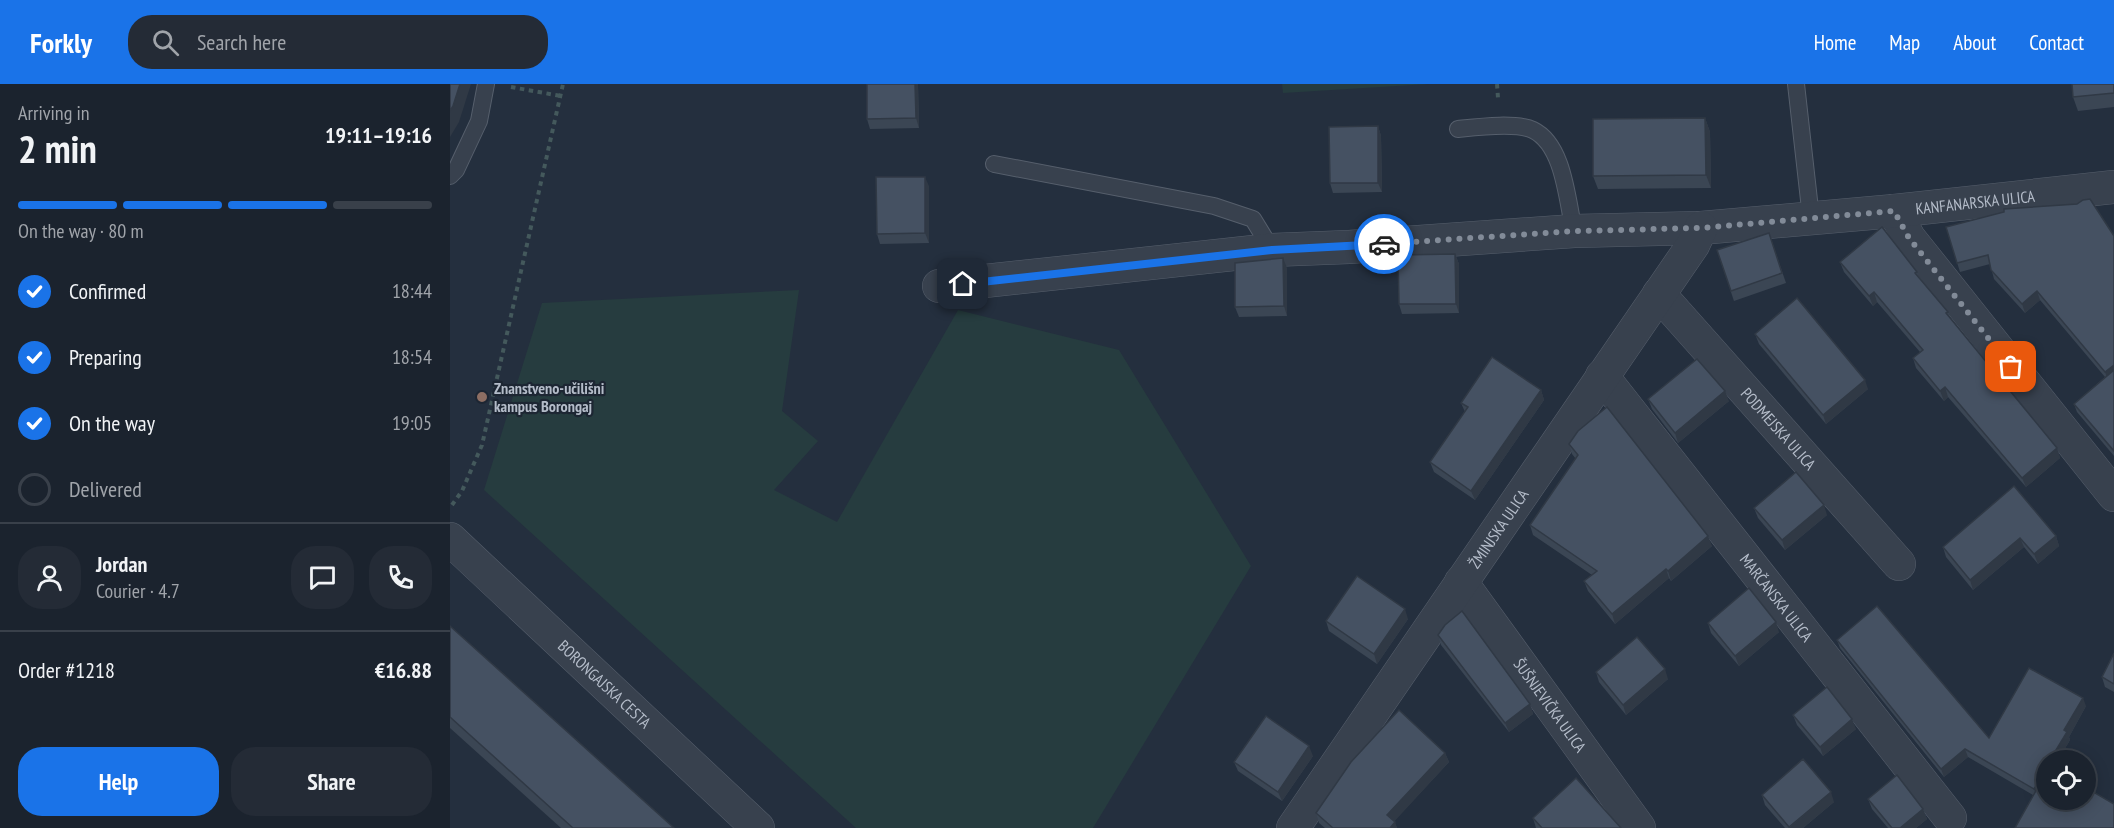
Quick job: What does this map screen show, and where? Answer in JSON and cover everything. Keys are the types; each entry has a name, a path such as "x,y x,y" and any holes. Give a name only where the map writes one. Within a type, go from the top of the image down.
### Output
{"street":[{"name":"KANFANARSKA ULICA","path":"939,286 1272,250 1574,231 1701,228 1894,211 2114,187"},
{"path":"1894,211 1909,238 2114,495"},
{"name":"ŽMINJSKA ULICA","path":"1293,828 1693,245 1701,228"},
{"name":"PODMEJSKA ULICA","path":"1659,294 1899,564"},
{"name":"MARČANSKA ULICA","path":"1602,376 1950,818"},
{"name":"BORONGAJSKA CESTA","path":"451,541 758,828"},
{"name":"ŠUŠNJEVIČKA ULICA","path":"1461,582 1639,828"}],"lane":[{"path":"450,176 456,170 479,121 486,84"},
{"path":"1796,84 1811,218"},
{"path":"1458,129 1499,125 1532,129 1551,144 1559,163 1574,231"},
{"path":"994,164 1214,206 1253,219 1272,250"}],"path":[{"path":"450,507 462,491 482,445 563,84"},
{"path":"505,86 561,96"}],"green space":[{"path":"1282,84 1429,84 1283,93"},
{"path":"799,290 782,411 818,441 774,490 837,522 958,310 1119,350 1251,566 1093,828 856,828 484,490 542,303"}],"building":[{"path":"450,84 460,84 450,111"},
{"path":"867,84 915,84 916,118 867,119"},
{"path":"2072,84 2114,84 2114,93 2073,97"},
{"path":"1705,118 1706,175 1593,176 1593,119"},
{"path":"1378,126 1378,183 1330,183 1329,127"},
{"path":"876,177 925,177 925,233 877,234"},
{"path":"2090,199 2114,236 2114,365 2105,372 2037,291 2022,304 1991,270 1988,255 1957,263 1946,227 2004,212 2004,209 2077,204"},
{"path":"1882,227 1917,272 1915,273 1948,312 1946,313 2057,448 2022,478 1945,387 1940,391 1913,358 1923,350 1874,292 1869,296 1840,262"},
{"path":"1769,233 1782,273 1731,291 1717,250"},
{"path":"1455,254 1456,304 1399,304 1398,255"},
{"path":"1283,258 1284,306 1235,307 1235,263"},
{"path":"1797,298 1865,380 1823,415 1755,334"},
{"path":"1492,357 1541,390 1471,491 1430,462 1468,407 1461,403"},
{"path":"1697,359 1725,391 1675,433 1648,399"},
{"path":"2114,370 2114,451 2074,404"},
{"path":"1607,407 1708,536 1668,571 1666,569 1612,614 1584,581 1597,571 1530,525 1578,455 1569,444 1578,431"},
{"path":"1796,472 1824,505 1782,540 1754,508"},
{"path":"2014,486 2056,536 2034,554 2020,538 1970,580 1943,547"},
{"path":"1357,576 1405,609 1374,654 1326,621"},
{"path":"1749,588 1776,622 1735,656 1708,623"},
{"path":"1877,606 1989,738 2029,668 2083,698 2064,730 2067,732 2056,750 2036,750 2036,786 2034,789 1965,749 1941,769 1837,640"},
{"path":"1462,611 1530,704 1505,723 1438,635 1445,625"},
{"path":"450,626 674,828 573,828 450,717"},
{"path":"1637,637 1665,669 1623,705 1596,672"},
{"path":"2114,653 2114,684 2102,677"},
{"path":"1827,687 1852,719 1820,747 1793,715"},
{"path":"1399,710 1445,753 1387,815 1395,822 1390,828 1333,828 1316,813 1351,762"},
{"path":"1266,716 1309,746 1278,792 1234,762"},
{"path":"1803,759 1831,792 1789,827 1762,795"},
{"path":"1897,775 1923,809 1900,828 1892,828 1868,799"},
{"path":"1576,778 1621,828 1542,828 1533,818"},
{"path":"2036,791 2036,810 2096,810 2096,793 2114,804 2114,828 2015,828"}],"way so far":[{"path":"1384,244 1574,231 1701,228 1894,211 1909,238 2011,367"}],"place":[{"name":"Znanstveno-učilišni kampus Borongaj","path":"482,397"}],"route":[{"path":"963,284 1272,250 1384,244"}]}
